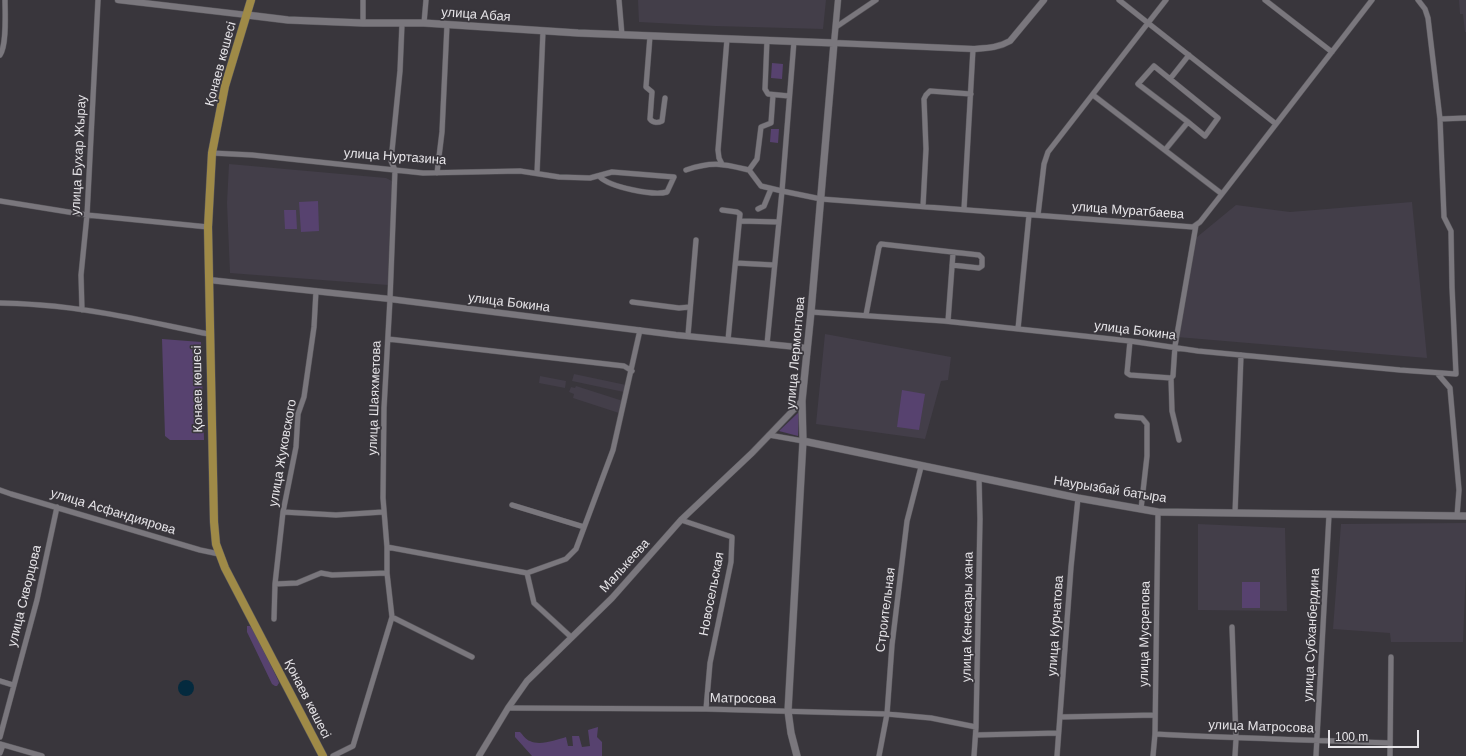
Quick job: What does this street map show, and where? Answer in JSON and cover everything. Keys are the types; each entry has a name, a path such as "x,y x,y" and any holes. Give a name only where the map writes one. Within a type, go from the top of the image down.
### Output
{"main road":[{"name":"Қонаев көшесі","path":"251,0 225,86 212,153 208,227 209,334 214,522 216,544 225,568 323,756"},
{"name":"улица Абая","path":"247,15 288,20 402,24 424,23 622,35 834,43"},
{"name":"улица Лермонтова","path":"797,756 791,733 788,711 803,441 802,400 834,43"},
{"name":"Наурызбай батыра","path":"803,441 921,467 1158,512 1466,516"}],"street":[{"path":"0,55 2,53 4,42 6,0"},
{"name":"улица Бухар Жырау","path":"82,310 81,275 87,215 98,0"},
{"name":"улица Абая","path":"118,0 247,15"},
{"path":"363,0 363,23"},
{"path":"424,23 426,0"},
{"path":"619,0 622,35"},
{"name":"улица Лермонтова","path":"834,43 838,0"},
{"path":"836,27 876,0"},
{"path":"834,43 973,49 995,48 1010,41 1044,0"},
{"path":"1120,0 1276,124"},
{"path":"1038,215 1046,156 1166,0"},
{"path":"1265,0 1332,52"},
{"name":"улица Муратбаева","path":"771,189 821,199 1184,227 1196,225 1222,194 1372,0"},
{"path":"1418,0 1428,18 1440,119 1466,118"},
{"name":"улица Шаяхметова","path":"333,756 353,746 392,617 387,573 387,547 383,512 384,408 395,170 391,162 400,71 402,24"},
{"path":"437,173 442,132 447,25"},
{"path":"537,173 543,31"},
{"path":"650,36 646,87 652,92 651,121 662,121 665,98"},
{"path":"722,164 719,158 718,150 728,39"},
{"path":"767,40 765,89 768,94 789,96"},
{"path":"767,344 782,191 794,41"},
{"path":"964,209 973,49"},
{"path":"1170,79 1189,55"},
{"path":"1154,66 1218,118 1205,136 1188,122 1138,84 1154,66"},
{"path":"923,206 926,149 924,99 930,91 971,94"},
{"path":"749,170 757,158 761,127 771,123 773,94"},
{"path":"1093,95 1222,194"},
{"name":"улица Бокина","path":"811,312 948,321 1175,346 1241,355 1456,374 1451,231 1444,217 1440,119"},
{"path":"1165,150 1188,122"},
{"name":"улица Нуртазина","path":"212,153 437,173 520,171 559,177 590,178 600,177 612,172 674,177 667,192 663,193 645,192 615,185 600,177"},
{"path":"686,170 708,164 722,164 749,170 758,184 771,189 764,206 758,209"},
{"path":"0,201 87,215 208,227"},
{"path":"722,210 739,212 740,221 728,340"},
{"path":"1018,329 1029,215"},
{"path":"740,221 779,222"},
{"path":"1179,440 1172,411 1171,378 1173,376 1175,346 1196,225"},
{"path":"688,335 696,240"},
{"path":"866,315 879,247 881,244 979,255 982,258 982,266 979,268 952,265"},
{"path":"948,321 953,252"},
{"path":"736,263 774,265"},
{"name":"улица Бокина","path":"209,280 390,299 640,330 807,348"},
{"name":"улица Жуковского","path":"274,620 275,584 283,512 296,447 298,414 304,397 314,327 316,291"},
{"path":"632,302 679,308 690,307"},
{"path":"0,303 41,305 82,310 209,334"},
{"path":"387,547 527,573 566,559 576,549 613,450 640,330"},
{"path":"388,339 624,366 632,371"},
{"path":"1130,341 1127,373 1130,375 1171,378"},
{"path":"1235,513 1241,355"},
{"path":"1437,373 1450,388 1459,490 1457,516"},
{"name":"Малькеева","path":"479,756 508,708 527,681 612,598 681,520 769,435 802,400"},
{"path":"1117,416 1142,418 1147,424 1147,456 1141,509"},
{"path":"769,435 803,441"},
{"name":"Строительная","path":"879,756 887,714 892,645 907,521 921,467"},
{"name":"улица Кенесары хана","path":"974,756 976,735 980,519 979,478"},
{"name":"улица Асфандиярова","path":"0,490 200,550 219,554"},
{"name":"улица Курчатова","path":"1057,756 1071,567 1078,498"},
{"path":"512,504 584,527"},
{"name":"улица Скворцова","path":"0,737 37,600 57,507"},
{"path":"283,512 336,515 383,512"},
{"name":"улица Мусрепова","path":"1153,756 1155,734 1158,512"},
{"name":"улица Субханбердина","path":"1316,756 1329,515"},
{"name":"Новосельская","path":"681,520 732,537 731,562 710,663 706,709"},
{"path":"275,584 297,584 321,573 332,575 387,573"},
{"path":"527,573 534,603 571,637"},
{"path":"392,617 472,657"},
{"path":"1232,627 1236,739 1235,756"},
{"path":"1390,756 1391,657"},
{"path":"0,681 13,685"},
{"name":"Матросова","path":"508,708 706,709 887,714 931,718 976,727"},
{"path":"1060,717 1155,715"},
{"path":"976,735 1058,733"},
{"name":"улица Матросова","path":"1155,734 1236,739 1390,743"},
{"path":"0,753 1,744 42,756"}],"shaded area":[{"path":"638,0 826,0 823,29 639,22"},
{"path":"1459,0 1466,0 1466,32 1463,14 1460,14"},
{"path":"772,63 783,64 782,79 771,78"},
{"path":"771,129 779,129 778,143 770,142"},
{"path":"229,164 386,178 392,181 388,285 230,273 227,203"},
{"path":"318,201 319,231 301,232 299,202"},
{"path":"1412,202 1427,358 1177,337 1191,242 1236,205 1290,212"},
{"path":"284,210 296,210 297,229 285,229"},
{"path":"825,334 951,357 948,380 941,381 925,439 816,424"},
{"path":"162,339 201,342 204,440 170,440 165,436"},
{"path":"574,374 626,385 624,392 572,381"},
{"path":"540,376 566,381 565,388 539,383"},
{"path":"576,386 623,401 619,413 573,398 574,394 569,392 571,387 575,388"},
{"path":"902,390 925,394 919,430 897,427"},
{"path":"799,412 798,436 779,431"},
{"path":"1466,523 1463,642 1391,642 1390,633 1333,629 1341,524"},
{"path":"1198,524 1285,528 1287,611 1198,610"},
{"path":"1242,582 1260,582 1260,608 1242,608"},
{"path":"247,626 250,626 253,629 278,680 279,683 277,686 272,684 247,632"},
{"path":"598,727 597,737 602,742 602,756 532,756 515,737 515,732 520,732 526,739 538,743 566,737 568,746 573,746 572,736 579,736 582,747 590,746 588,730"}],"water":[{"path":"183,680 189,680 194,685 192,694 189,696 183,696 178,691 178,685"}]}
